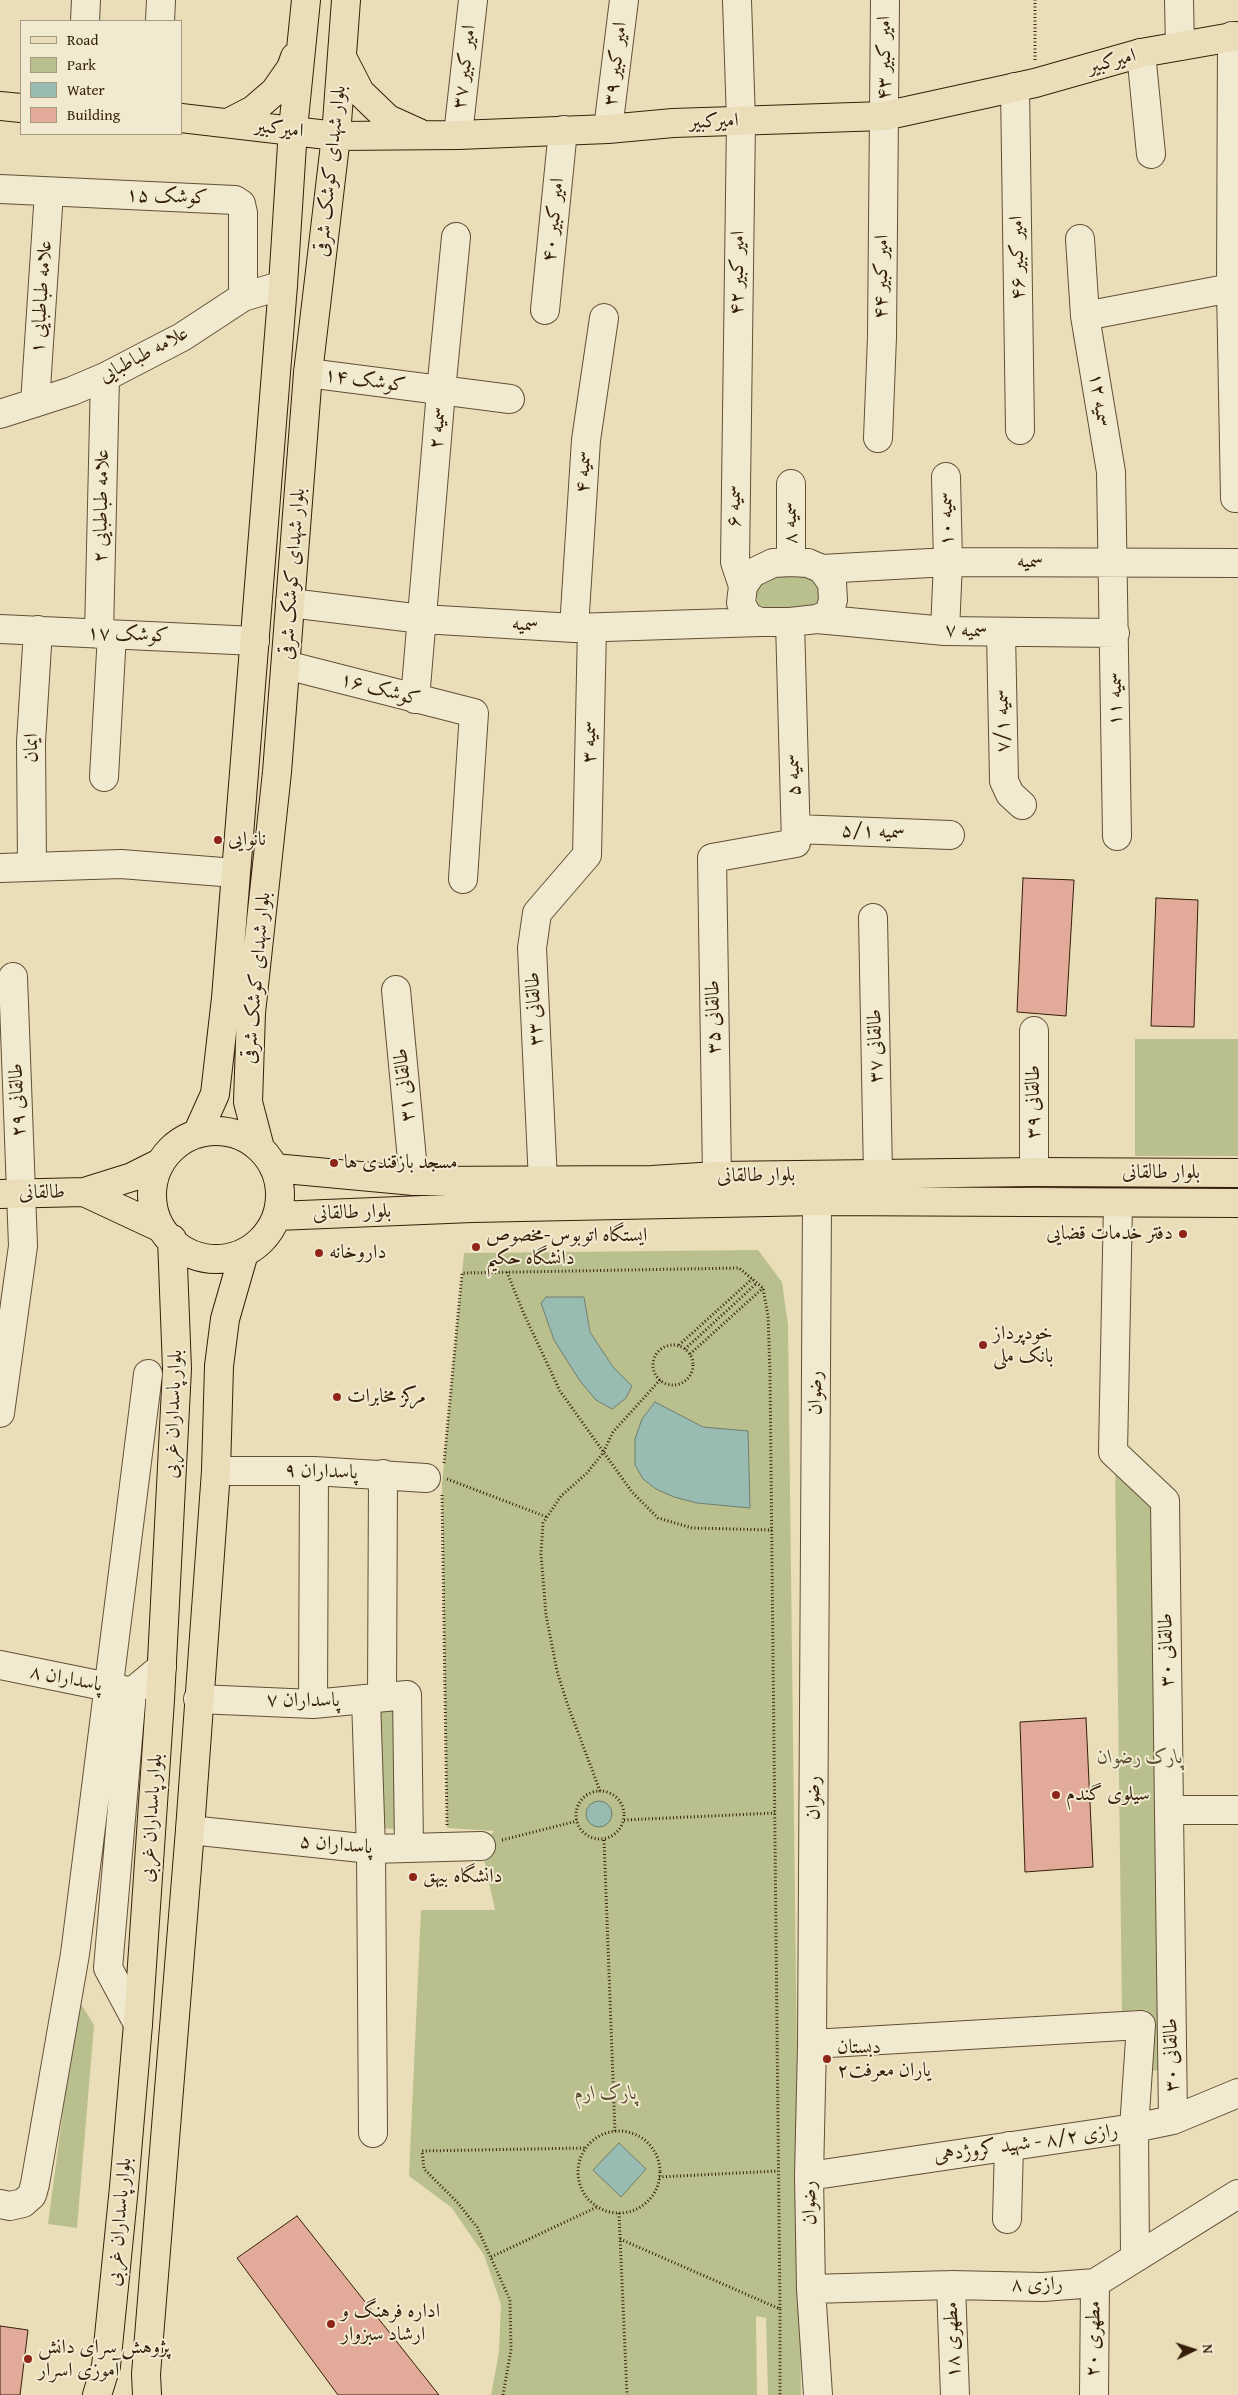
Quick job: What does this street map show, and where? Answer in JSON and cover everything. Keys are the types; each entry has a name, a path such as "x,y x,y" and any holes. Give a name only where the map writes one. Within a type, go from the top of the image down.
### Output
{"main road":[{"name":"بلوار شهدای کوشک شرقی","path":"197,1134 215,1094 226,998 256,641 293,130 306,0"},
{"name":"بلوار شهدای کوشک شرقی","path":"267,1158 248,1102 251,1013 277,772 308,373 336,136 346,0"},
{"name":"امیرکبیر","path":"182,118 336,136 425,136 608,129 673,123 884,116 1025,85 1141,53 1235,36"},
{"path":"228,123 254,110 275,91 291,68 301,41"},
{"path":"342,56 360,92 388,120 425,136"},
{"path":"0,106 20,108"},
{"path":"244,768 277,772"},
{"path":"84,1192 166,1234 182,1250 207,1259 232,1258 258,1244 269,1231 277,1216 280,1192 267,1158 237,1134 210,1131 182,1140 170,1150 160,1163 155,1176 152,1202 166,1234"},
{"name":"بلوار طالقانی","path":"267,1158 414,1181 652,1180 717,1176 1034,1172 1238,1173"},
{"path":"84,1192 132,1177 160,1163"},
{"name":"طالقانی","path":"11,1194 84,1192"},
{"name":"بلوار طالقانی","path":"277,1216 472,1208 817,1201 1118,1204 1238,1203"},
{"name":"بلوار پاسداران غربی","path":"97,2395 106,2366 138,2024 162,1668 177,1369 166,1234"},
{"name":"بلوار پاسداران غربی","path":"147,2395 146,2374 190,1830 216,1471 222,1347 225,1319 244,1253"}],"street":[{"path":"85,20 86,0"},
{"path":"160,20 161,0"},
{"name":"امیر کبیر ۳۷","path":"458,135 473,0"},
{"name":"امیر کبیر ۳۹","path":"608,129 624,0"},
{"name":"امیر کبیر ۴۲","path":"736,424 741,121 737,0"},
{"name":"امیر کبیر ۴۳","path":"884,116 885,0"},
{"path":"1180,0 1180,46"},
{"path":"1235,36 1231,288 1235,498"},
{"path":"1141,53 1151,154"},
{"name":"امیر کبیر ۴۶","path":"1020,430 1025,85"},
{"name":"امیر کبیر ۴۴","path":"878,438 884,116"},
{"name":"امیر کبیر ۴۰","path":"545,310 563,130"},
{"name":"کوشک ۱۵","path":"0,189 235,200 241,204 243,213 243,297"},
{"name":"علامه طباطبایی ۱","path":"35,402 49,192"},
{"name":"سمیه ۲","path":"415,699 456,236"},
{"name":"سمیه ۱۲","path":"1080,239 1085,316 1111,472 1111,562"},
{"name":"علامه طباطبایی","path":"0,414 72,391 105,377 182,337 243,297 283,285"},
{"path":"1085,316 1231,288"},
{"name":"سمیه ۴","path":"583,628 586,440 604,318"},
{"name":"کوشک ۱۴","path":"308,373 510,400"},
{"name":"علامه طباطبایی ۲","path":"104,777 105,377"},
{"name":"سمیه ۶","path":"736,424 735,562 743,586"},
{"name":"سمیه ۱۰","path":"945,632 948,562 946,477"},
{"name":"سمیه ۸","path":"791,484 791,562"},
{"path":"791,562 808,563 822,569 832,583 833,600 829,614 817,619 790,622 760,622 748,617 741,603 743,586 752,573 773,563 791,562"},
{"name":"سمیه","path":"822,569 948,562 1238,563"},
{"name":"سمیه ۱۱","path":"1111,562 1115,633 1117,836"},
{"name":"سمیه","path":"290,603 422,619 583,628 760,622"},
{"name":"سمیه ۷","path":"817,619 945,632 1115,633"},
{"name":"سمیه ۵","path":"790,622 796,829"},
{"name":"سمیه ۳","path":"583,628 587,855"},
{"name":"کوشک ۱۷","path":"0,629 256,641"},
{"name":"ایمان","path":"32,866 31,742 38,630"},
{"name":"سمیه ۷/۱","path":"1001,632 1004,781 1010,794 1022,805"},
{"name":"کوشک ۱۶","path":"286,665 474,713 463,878"},
{"name":"سمیه ۵/۱","path":"796,829 950,835"},
{"name":"طالقانی ۳۵","path":"717,1176 712,858 796,843 796,829"},
{"name":"طالقانی ۳۳","path":"543,1181 532,948 537,913 587,855"},
{"path":"0,868 121,864 235,873"},
{"name":"طالقانی ۳۷","path":"873,918 878,1175"},
{"name":"طالقانی ۲۹","path":"0,1413 23,1246 11,1194 13,977"},
{"name":"طالقانی ۳۱","path":"396,990 414,1181"},
{"name":"طالقانی ۳۹","path":"1034,1031 1034,1172"},
{"name":"رضوان","path":"817,1201 812,2044 809,2176 811,2289 818,2395"},
{"name":"طالقانی ۳۰","path":"1118,1204 1113,1452 1165,1501 1172,2120"},
{"path":"138,2024 108,1968 121,1690 148,1374"},
{"name":"پاسداران ۹","path":"216,1471 314,1471 383,1474 438,1481"},
{"path":"313,1704 314,1471"},
{"path":"373,2133 371,1849 385,1697 383,1474"},
{"name":"پاسداران ۸","path":"0,1665 121,1690"},
{"path":"121,1690 162,1668"},
{"path":"0,2204 10,2206 23,2203 32,2195 35,2184 121,1690"},
{"path":"385,1697 409,1847"},
{"name":"پاسداران ۷","path":"198,1699 313,1704 385,1697"},
{"path":"1169,1810 1238,1810"},
{"name":"پاسداران ۵","path":"190,1830 371,1849 481,1846"},
{"path":"812,2044 1141,2024 1134,2128 1135,2258"},
{"name":"رازی ۸/۲ - شهید کروژدهی","path":"809,2176 1134,2128 1172,2120 1238,2093"},
{"path":"1007,2219 1009,2146"},
{"name":"رازی ۸","path":"811,2289 951,2286 1043,2287 1095,2283 1238,2194"},
{"name":"مطهری ۲۰","path":"1094,2395 1095,2283"},
{"name":"مطهری ۱۸","path":"951,2286 955,2395"}],"path":[{"path":"1025,85 1035,0"},
{"path":"447,1828 438,1481 462,1273 739,1268 763,1288 768,1316 772,1530 780,2395"},
{"path":"507,1272 560,1391 632,1492 658,1518 692,1528 772,1530"},
{"path":"679,1345 752,1279"},
{"path":"686,1349 757,1282"},
{"path":"690,1354 763,1288"},
{"path":"679,1345 686,1349 690,1354 693,1367 688,1380 675,1386 660,1380 652,1366 656,1354 666,1346 679,1345"},
{"path":"600,1791 566,1703 546,1615 541,1554 543,1523 560,1496 587,1472 603,1453 613,1432 660,1380"},
{"path":"438,1481 442,1477 547,1517"},
{"path":"600,1791 613,1795 619,1800 624,1820 617,1833 604,1840 597,1840 584,1834 577,1821 578,1807 586,1796 600,1791"},
{"path":"624,1820 775,1813"},
{"path":"481,1846 577,1821"},
{"path":"604,1840 615,2132"},
{"path":"627,2132 648,2144 655,2154 659,2177 656,2188 642,2206 631,2212 619,2213 597,2208 587,2199 581,2187 578,2174 580,2160 586,2148 604,2134 627,2132"},
{"path":"503,2395 511,2350 510,2300 477,2227 457,2202 424,2169 422,2151 586,2148"},
{"path":"659,2177 778,2172"},
{"path":"491,2257 597,2208"},
{"path":"619,2213 627,2395"},
{"path":"620,2239 780,2309"}],"green space":[{"path":"805,574 817,581 820,600 815,607 766,612 758,605 756,590 764,579 782,575"},
{"path":"1135,1039 1238,1039 1238,1156 1135,1156"},
{"name":"پارک ارم","path":"758,1250 782,1282 788,1325 801,2395 768,2395 766,2318 756,2316 757,2395 491,2395 499,2352 501,2304 484,2255 452,2208 409,2176 421,1910 495,1910 481,1846 494,1831 447,1828 442,1484 464,1253","holes":["584,1297 590,1332 613,1367 632,1386 554,1340 541,1303","655,1403 703,1427 720,1430 697,1503 656,1489 643,1479 635,1465 642,1419"]},
{"name":"پارک رضوان","path":"1115,1465 1158,1506 1166,2069 1146,2072 1147,2010 1122,2011"},
{"path":"372,1710 403,1710 404,1829 371,1828"},
{"path":"78,1999 94,2025 77,2228 48,2224"}],"water":[{"path":"546,1297 584,1297 590,1332 613,1367 632,1386 626,1398 612,1409 596,1400 580,1381 554,1340 541,1303"},
{"path":"655,1402 703,1427 748,1431 750,1508 697,1503 674,1497 656,1489 643,1479 635,1465 635,1439 642,1419"},
{"path":"599,1801 608,1805 612,1814 608,1823 599,1827 590,1823 586,1814 590,1805"},
{"path":"619,2143 646,2169 621,2197 593,2170"}],"building":[{"path":"1023,878 1074,880 1066,1016 1017,1012"},
{"path":"1156,898 1198,900 1194,1027 1151,1026"},
{"name":"سیلوی گندم","path":"1086,1718 1093,1867 1025,1872 1020,1722"},
{"path":"297,2216 439,2395 338,2395 237,2258"},
{"path":"0,2326 28,2330 20,2395 0,2395"}],"place":[{"name":"نانوایی","path":"218,840"},
{"name":"مسجد بازقندی ها","path":"334,1163"},
{"name":"دفتر خدمات قضایی","path":"1183,1234"},
{"name":"ایستگاه اتوبوس-مخصوص دانشگاه حکیم","path":"476,1247"},
{"name":"داروخانه","path":"319,1253"},
{"name":"خودپرداز بانک ملی","path":"983,1345"},
{"name":"مرکز مخابرات","path":"337,1397"},
{"name":"سیلوی گندم","path":"1056,1795"},
{"name":"دانشگاه بیهق","path":"413,1877"},
{"name":"دبستان یاران معرفت۲","path":"827,2059"},
{"name":"اداره فرهنگ و ارشاد سبزوار","path":"331,2324"},
{"name":"پژوهش سرای دانش آموزی اسرار","path":"28,2359"}]}
